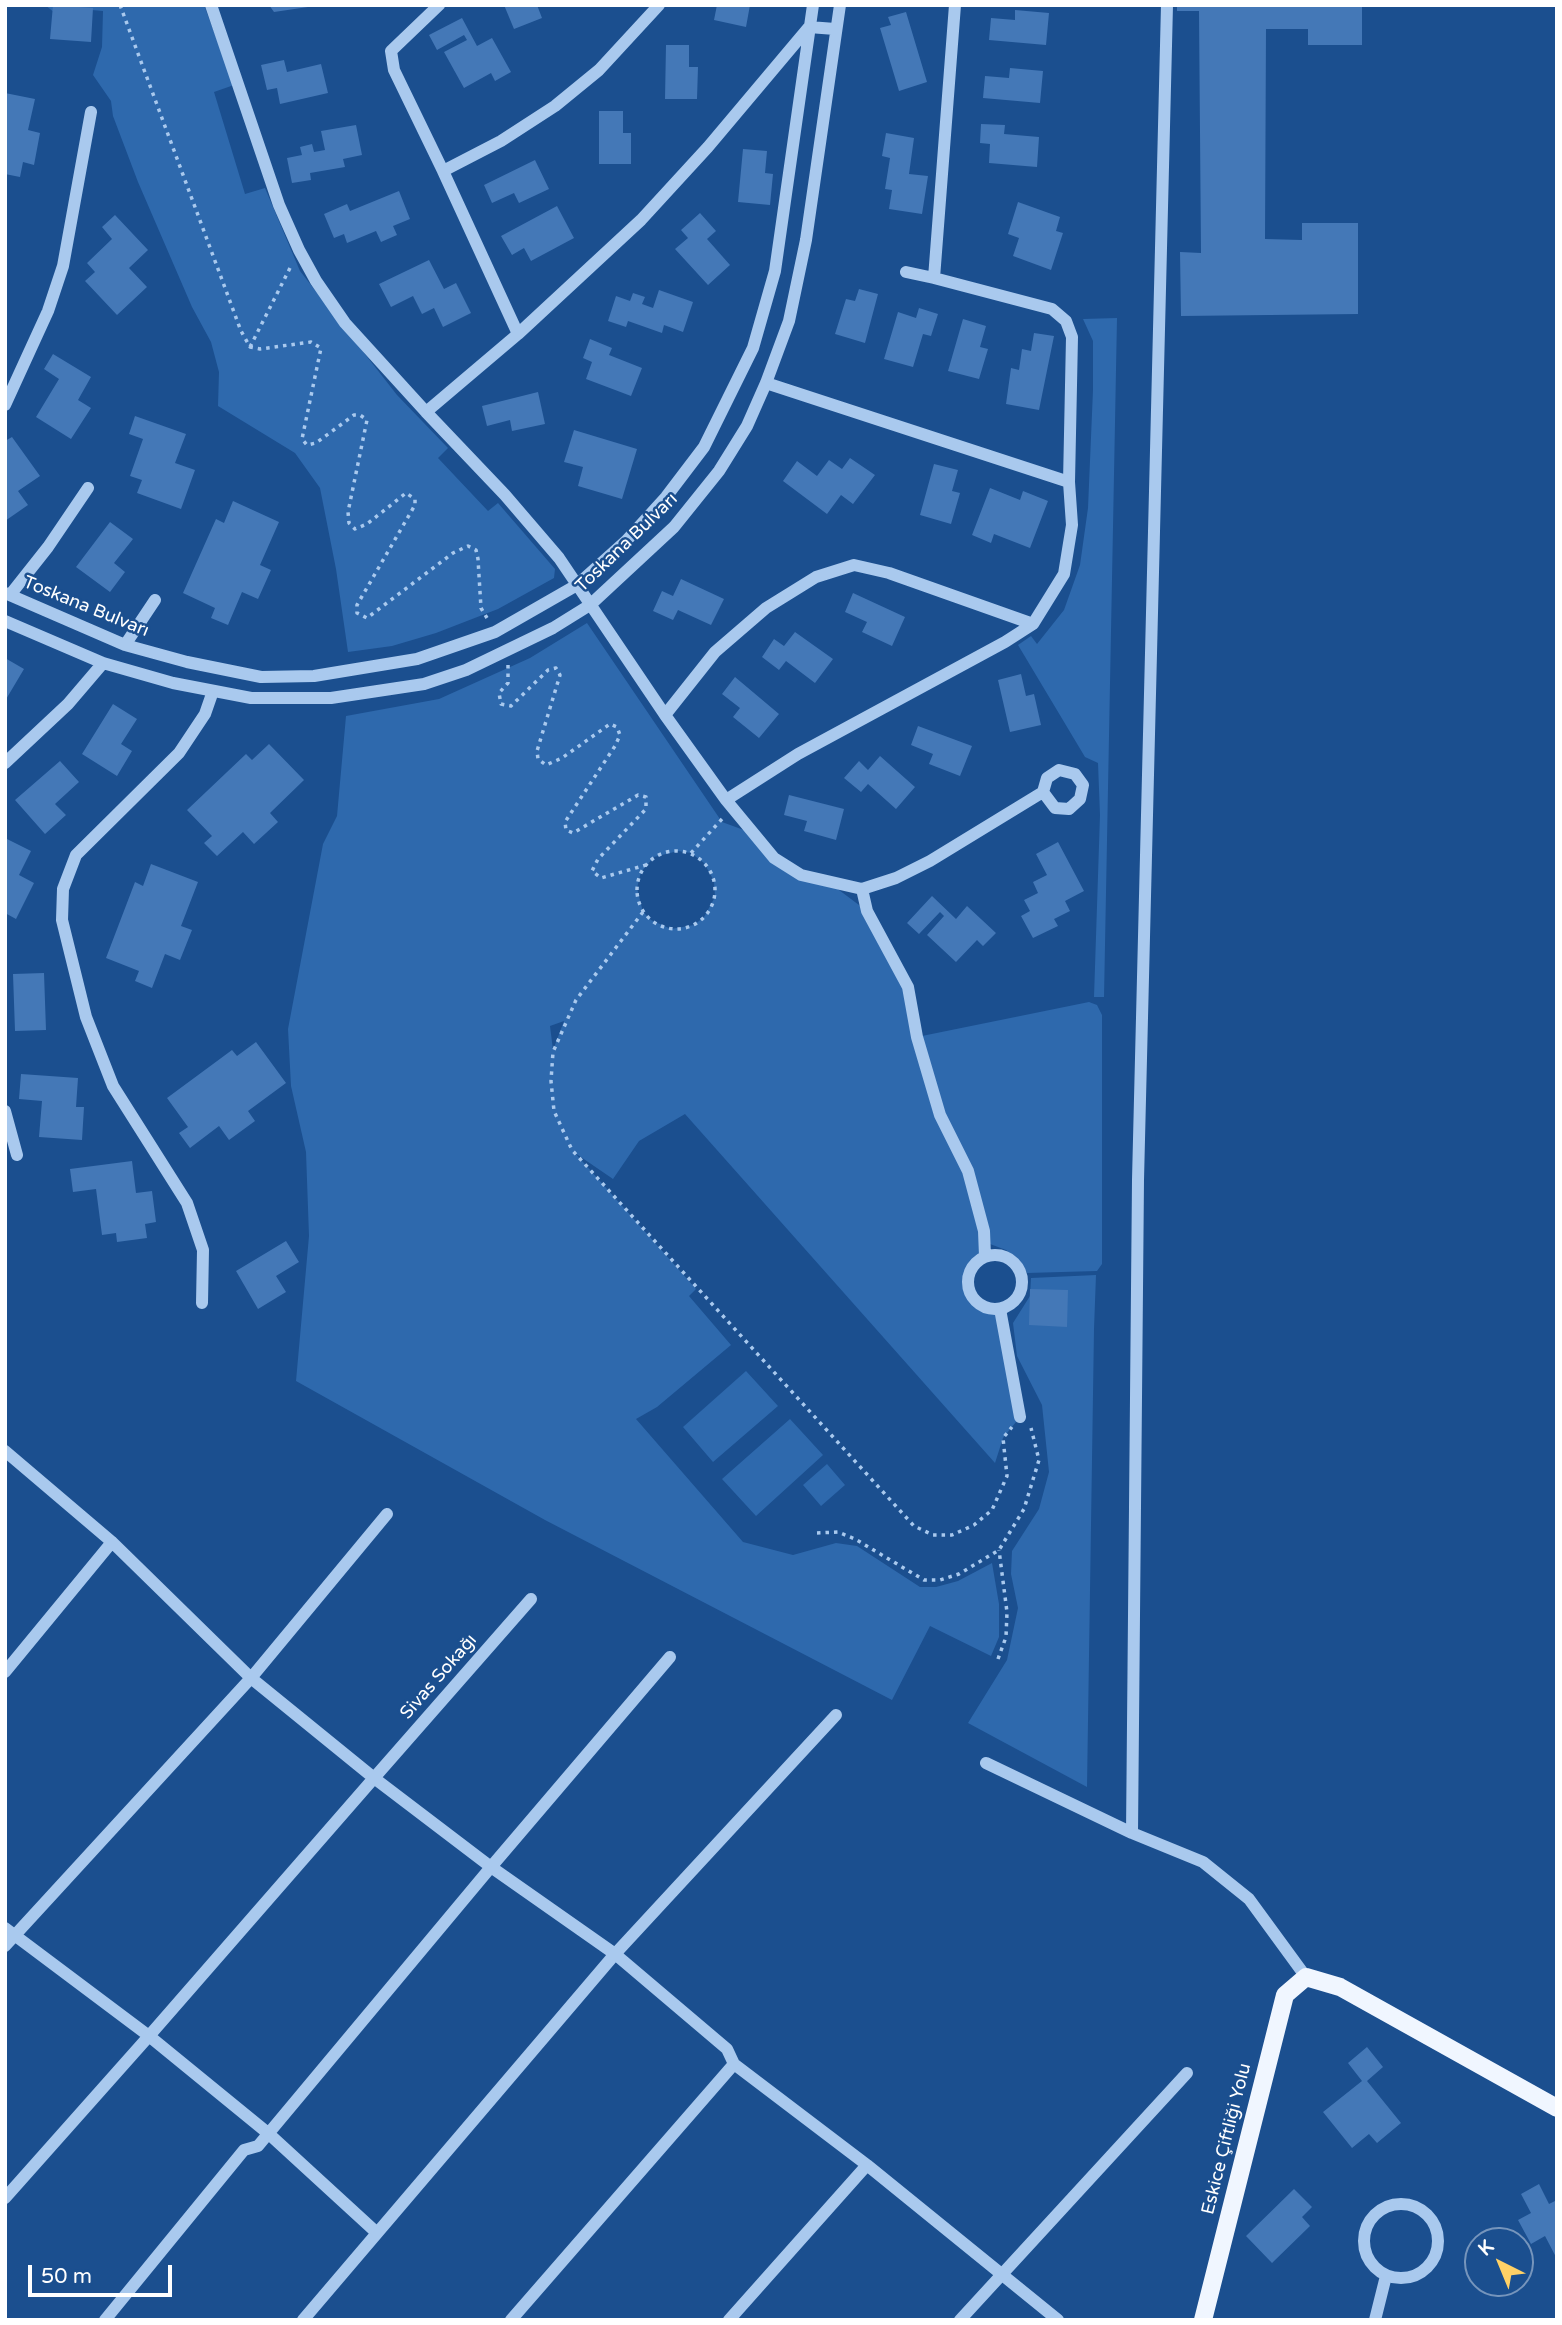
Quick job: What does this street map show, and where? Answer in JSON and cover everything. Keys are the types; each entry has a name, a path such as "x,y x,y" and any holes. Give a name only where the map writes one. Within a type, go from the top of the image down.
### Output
{"main road":[{"path":"1306,1977 1340,1987 1557,2108"},
{"name":"Eskice Çiftliği Yolu","path":"1203,2320 1285,1995 1306,1977"}],"street":[{"path":"211,5 279,205 316,281 345,323 505,495 559,558 665,715 726,800 774,858 801,875 862,889 896,878 930,861 1043,792"},
{"path":"439,5 391,51 394,70 518,334"},
{"path":"443,171 500,141 555,106 599,70 659,5"},
{"name":"Toskana Bulvarı","path":"7,594 125,645 187,662 261,677 314,676 417,660 495,632 577,585 634,532 666,497 704,447 753,348 775,271 813,5"},
{"name":"Toskana Bulvarı","path":"5,621 103,663 213,691 251,698 331,698 424,684 504,654 590,605 674,527 719,471 747,426 766,383 789,321 806,240 840,5"},
{"path":"933,278 956,5"},
{"path":"1132,1833 1138,1180 1167,5"},
{"path":"426,412 518,334 641,220 708,147 809,27 835,29"},
{"path":"5,405 48,312 63,266 91,112"},
{"path":"726,800 798,754 1033,624 1064,574 1072,525 1069,482 1072,337 1066,321 1052,309 906,272"},
{"path":"766,383 1069,482"},
{"path":"7,594 48,547 89,488"},
{"path":"665,715 715,652 766,608 816,577 854,565 889,573 1033,624"},
{"path":"125,645 155,600"},
{"path":"5,763 68,704 103,663"},
{"path":"202,1303 203,1250 187,1203 113,1086 86,1017 62,920 63,889 76,855 179,753 205,714 213,691"},
{"path":"862,889 867,911 908,987 917,1037 940,1115 968,1171 984,1231 985,1256"},
{"path":"5,1111 17,1155"},
{"path":"985,1256 1004,1256 1018,1267 1022,1275 1020,1293 1008,1306 1000,1309 983,1306 971,1294 968,1286 971,1268 985,1256"},
{"path":"1000,1309 1020,1417"},
{"path":"5,1451 112,1542 251,1678 374,1778 491,1867 615,1954 727,2049 734,2064 867,2165 1058,2320"},
{"path":"377,2233 269,2134 149,2036 8,1936 251,1678 387,1514"},
{"path":"5,1672 112,1542"},
{"name":"Sivas Sokağı","path":"5,2198 531,1599"},
{"path":"105,2320 244,2150 258,2146 269,2134 670,1657"},
{"path":"303,2320 615,1954 836,1715"},
{"path":"986,1763 1132,1833 1203,1862 1249,1899 1306,1977"},
{"path":"511,2320 734,2064"},
{"path":"960,2320 1187,2073"},
{"path":"729,2320 867,2165"},
{"path":"1406,2204 1419,2208 1429,2216 1436,2229 1436,2255 1423,2271 1412,2277 1386,2276 1370,2263 1364,2251 1365,2229 1381,2209 1406,2204"},
{"path":"1375,2320 1386,2276"}],"path":[{"path":"120,5 241,331 250,347 260,349 311,342 321,348 302,439 307,445 316,443 354,415 360,415 367,420 348,512 349,523 355,529 367,524 405,493 415,499 415,506 358,605 358,612 366,618 453,553 468,546 476,550 481,608 495,632"},
{"path":"250,347 299,250"},
{"path":"504,654 509,674 508,683 499,693 501,704 511,706 548,670 556,668 560,675 537,751 538,759 546,765 562,758 610,724 617,727 620,735 565,822 566,830 572,833 638,795 646,797 646,808 598,859 592,871 601,878 646,865 665,852 691,853 704,863 715,881 715,897 704,917 694,925 671,929 661,926 643,912 637,888 646,865"},
{"path":"691,853 722,822 726,800"},
{"path":"643,912 576,1000 553,1052 551,1081 554,1111 572,1150 914,1527 933,1535 952,1535 974,1525 992,1510 1007,1476 1003,1438 1020,1417 1032,1429 1039,1460 1024,1509 999,1550 959,1574 940,1580 924,1580 855,1539 838,1532 817,1533"},
{"path":"999,1550 1007,1612 1006,1637 999,1659"}],"shaded area":[{"path":"45,5 204,5 234,85 214,92 245,194 265,188 300,271 397,395 448,448 438,458 488,511 498,503 555,569 554,578 498,609 436,633 392,646 348,652 336,569 320,488 295,453 218,406 219,372 211,342 192,307 138,182 113,116 111,101 93,75 102,47 103,11 57,7 55,13"},
{"path":"1117,318 1104,997 1094,997 1100,815 1098,763 1085,757 1018,645 1031,636 1037,644 1064,610 1080,565 1088,508 1093,390 1093,341 1083,319"},
{"path":"587,623 722,822 752,833 774,858 831,884 867,911 908,987 917,1037 1089,1002 1097,1005 1102,1015 1102,1264 1097,1271 1027,1273 1020,1261 1006,1250 990,1244 985,1256 977,1261 968,1277 971,1294 976,1301 983,1306 1000,1309 1020,1417 1003,1438 995,1463 685,1114 639,1141 613,1179 575,1153 696,1289 689,1296 731,1345 657,1407 636,1419 743,1542 793,1555 836,1543 857,1546 920,1587 936,1587 958,1581 992,1563 999,1604 999,1637 991,1656 930,1626 892,1700 545,1520 296,1381 309,1236 306,1152 291,1086 288,1029 323,844 337,816 346,716 439,699 530,658","holes":["678,851 691,853 704,863 714,881 715,897 704,917 694,925 671,929 651,920 643,912 637,888 641,872 654,857","564,1021 553,1050 550,1026"]},
{"path":"1096,1275 1087,1787 968,1723 1007,1660 1018,1608 1011,1574 1012,1551 1039,1509 1049,1472 1042,1405 1017,1356 1013,1323 1030,1296 1031,1278"},
{"path":"746,1371 778,1406 713,1462 683,1427"},
{"path":"790,1419 823,1455 756,1516 722,1479"},
{"path":"827,1464 845,1485 821,1506 803,1485"}],"building":[{"path":"53,5 93,8 91,42 50,39"},
{"path":"269,5 308,5 308,7 274,12"},
{"path":"504,5 537,5 542,18 514,29"},
{"path":"717,5 750,5 746,27 714,20"},
{"path":"1177,5 1362,5 1362,45 1308,45 1308,29 1266,29 1265,239 1302,240 1302,223 1358,223 1358,314 1181,316 1180,252 1201,253 1199,11 1177,11"},
{"path":"1015,10 1049,13 1046,45 989,40 991,18 1015,20"},
{"path":"906,12 927,82 899,91 880,28 891,25 888,17"},
{"path":"462,18 477,46 492,38 511,72 495,81 491,73 464,88 444,52 467,40 464,35 437,50 429,35"},
{"path":"666,45 689,45 689,67 698,67 697,99 665,99"},
{"path":"284,60 287,72 321,64 328,93 280,104 277,88 267,90 261,65"},
{"path":"1010,68 1043,71 1040,103 983,98 985,76 1009,78"},
{"path":"5,93 35,99 28,130 40,133 34,165 23,162 20,177 5,174"},
{"path":"599,111 623,111 623,133 631,133 631,164 599,164"},
{"path":"981,124 1005,125 1004,134 1039,137 1037,167 989,163 990,144 980,143"},
{"path":"356,125 362,155 343,159 345,167 310,173 311,180 292,183 287,158 302,155 300,147 312,144 314,152 325,150 321,131"},
{"path":"886,133 914,138 909,174 928,176 922,214 889,209 892,190 885,189 890,158 882,156"},
{"path":"743,149 767,151 765,173 773,174 770,205 738,202"},
{"path":"535,160 549,189 519,203 514,193 492,203 484,185"},
{"path":"399,191 410,219 393,226 397,235 381,242 376,231 347,243 344,234 334,238 324,214 347,204 350,211"},
{"path":"1018,202 1060,217 1056,231 1063,233 1051,270 1013,256 1019,238 1008,234"},
{"path":"557,206 574,238 531,261 524,248 512,255 501,236"},
{"path":"700,213 716,231 707,239 730,265 708,285 675,249 688,238 681,230"},
{"path":"115,215 148,250 129,268 147,287 117,315 85,281 95,272 87,263 112,239 102,227"},
{"path":"429,260 444,289 456,283 471,313 443,327 434,308 422,314 413,296 391,307 379,284"},
{"path":"859,289 878,294 865,343 835,334 846,299 855,301"},
{"path":"659,290 693,302 683,332 664,325 662,333 628,321 626,327 608,321 616,296 630,301 633,293 645,297 642,304 653,308"},
{"path":"919,308 938,314 931,336 923,334 913,367 884,359 898,312 916,318"},
{"path":"963,319 986,326 980,347 988,349 979,379 948,371"},
{"path":"1034,333 1054,336 1039,410 1006,404 1011,368 1019,370 1022,349 1031,351"},
{"path":"590,339 612,348 609,355 642,368 631,396 586,379 592,362 583,358"},
{"path":"53,354 91,377 78,400 91,408 71,439 36,417 59,379 44,369"},
{"path":"538,392 545,424 512,431 510,420 487,426 482,406"},
{"path":"135,416 186,434 175,463 195,470 181,509 137,493 142,480 130,476 143,439 129,434"},
{"path":"574,430 637,449 622,499 578,486 583,467 564,462"},
{"path":"12,437 40,476 18,491 28,505 5,521 5,441"},
{"path":"850,458 875,475 853,504 841,495 827,514 783,481 797,461 817,476 829,460 842,469"},
{"path":"934,464 958,470 952,491 960,493 951,524 920,515"},
{"path":"990,488 1020,500 1023,491 1048,501 1030,548 994,534 991,543 972,535"},
{"path":"233,501 279,522 260,565 271,570 258,599 242,592 228,625 211,618 215,608 183,593 216,519 224,523"},
{"path":"110,522 133,539 114,563 125,572 110,592 76,567"},
{"path":"681,579 724,599 711,625 678,610 673,620 653,611 662,591 673,596"},
{"path":"853,593 905,617 892,646 862,632 867,622 845,612"},
{"path":"795,632 833,659 815,683 786,661 779,670 762,657 774,639 784,646"},
{"path":"5,658 24,669 5,701"},
{"path":"1021,674 1026,696 1034,694 1041,725 1010,732 998,680"},
{"path":"735,677 779,714 759,738 733,717 740,708 722,694"},
{"path":"113,704 137,719 121,744 132,751 117,776 82,754"},
{"path":"918,726 972,746 960,776 929,764 933,754 911,745"},
{"path":"269,744 304,780 270,813 278,822 254,844 243,832 217,856 204,843 212,836 187,810 246,754 252,760"},
{"path":"880,756 915,787 896,809 868,784 861,792 844,778 859,761 868,770"},
{"path":"60,761 79,782 55,804 66,815 45,834 15,800"},
{"path":"789,795 844,809 836,840 804,831 807,821 784,815"},
{"path":"5,838 31,851 19,875 34,883 16,919 5,913"},
{"path":"1058,842 1084,891 1065,901 1070,911 1054,919 1058,926 1033,938 1021,916 1030,911 1024,900 1038,893 1033,882 1047,875 1036,854"},
{"path":"151,864 198,882 181,926 192,930 180,960 165,954 152,988 135,981 139,971 106,958 135,882 143,886"},
{"path":"932,896 956,919 967,906 996,933 983,946 977,940 956,962 927,935 944,916 940,912 919,934 907,923"},
{"path":"44,973 46,1030 15,1031 13,974"},
{"path":"256,1042 286,1083 248,1111 255,1121 229,1140 219,1126 190,1148 179,1133 188,1127 167,1098 232,1050 237,1056"},
{"path":"21,1074 78,1078 76,1107 84,1107 82,1140 39,1137 42,1101 19,1099"},
{"path":"132,1161 136,1193 152,1191 156,1222 145,1224 147,1238 117,1242 116,1233 102,1235 96,1189 73,1192 70,1169"},
{"path":"286,1241 299,1262 276,1276 286,1292 258,1309 236,1271"},
{"path":"1030,1289 1068,1290 1067,1327 1029,1325"},
{"path":"1367,2047 1383,2067 1367,2081 1401,2123 1377,2143 1369,2134 1352,2148 1323,2112 1362,2081 1348,2063"},
{"path":"1539,2184 1549,2204 1557,2200 1557,2259 1545,2236 1534,2242 1534,2227 1522,2227 1518,2220 1531,2213 1521,2194"},
{"path":"1294,2189 1312,2207 1302,2217 1310,2226 1272,2263 1246,2236"}]}
